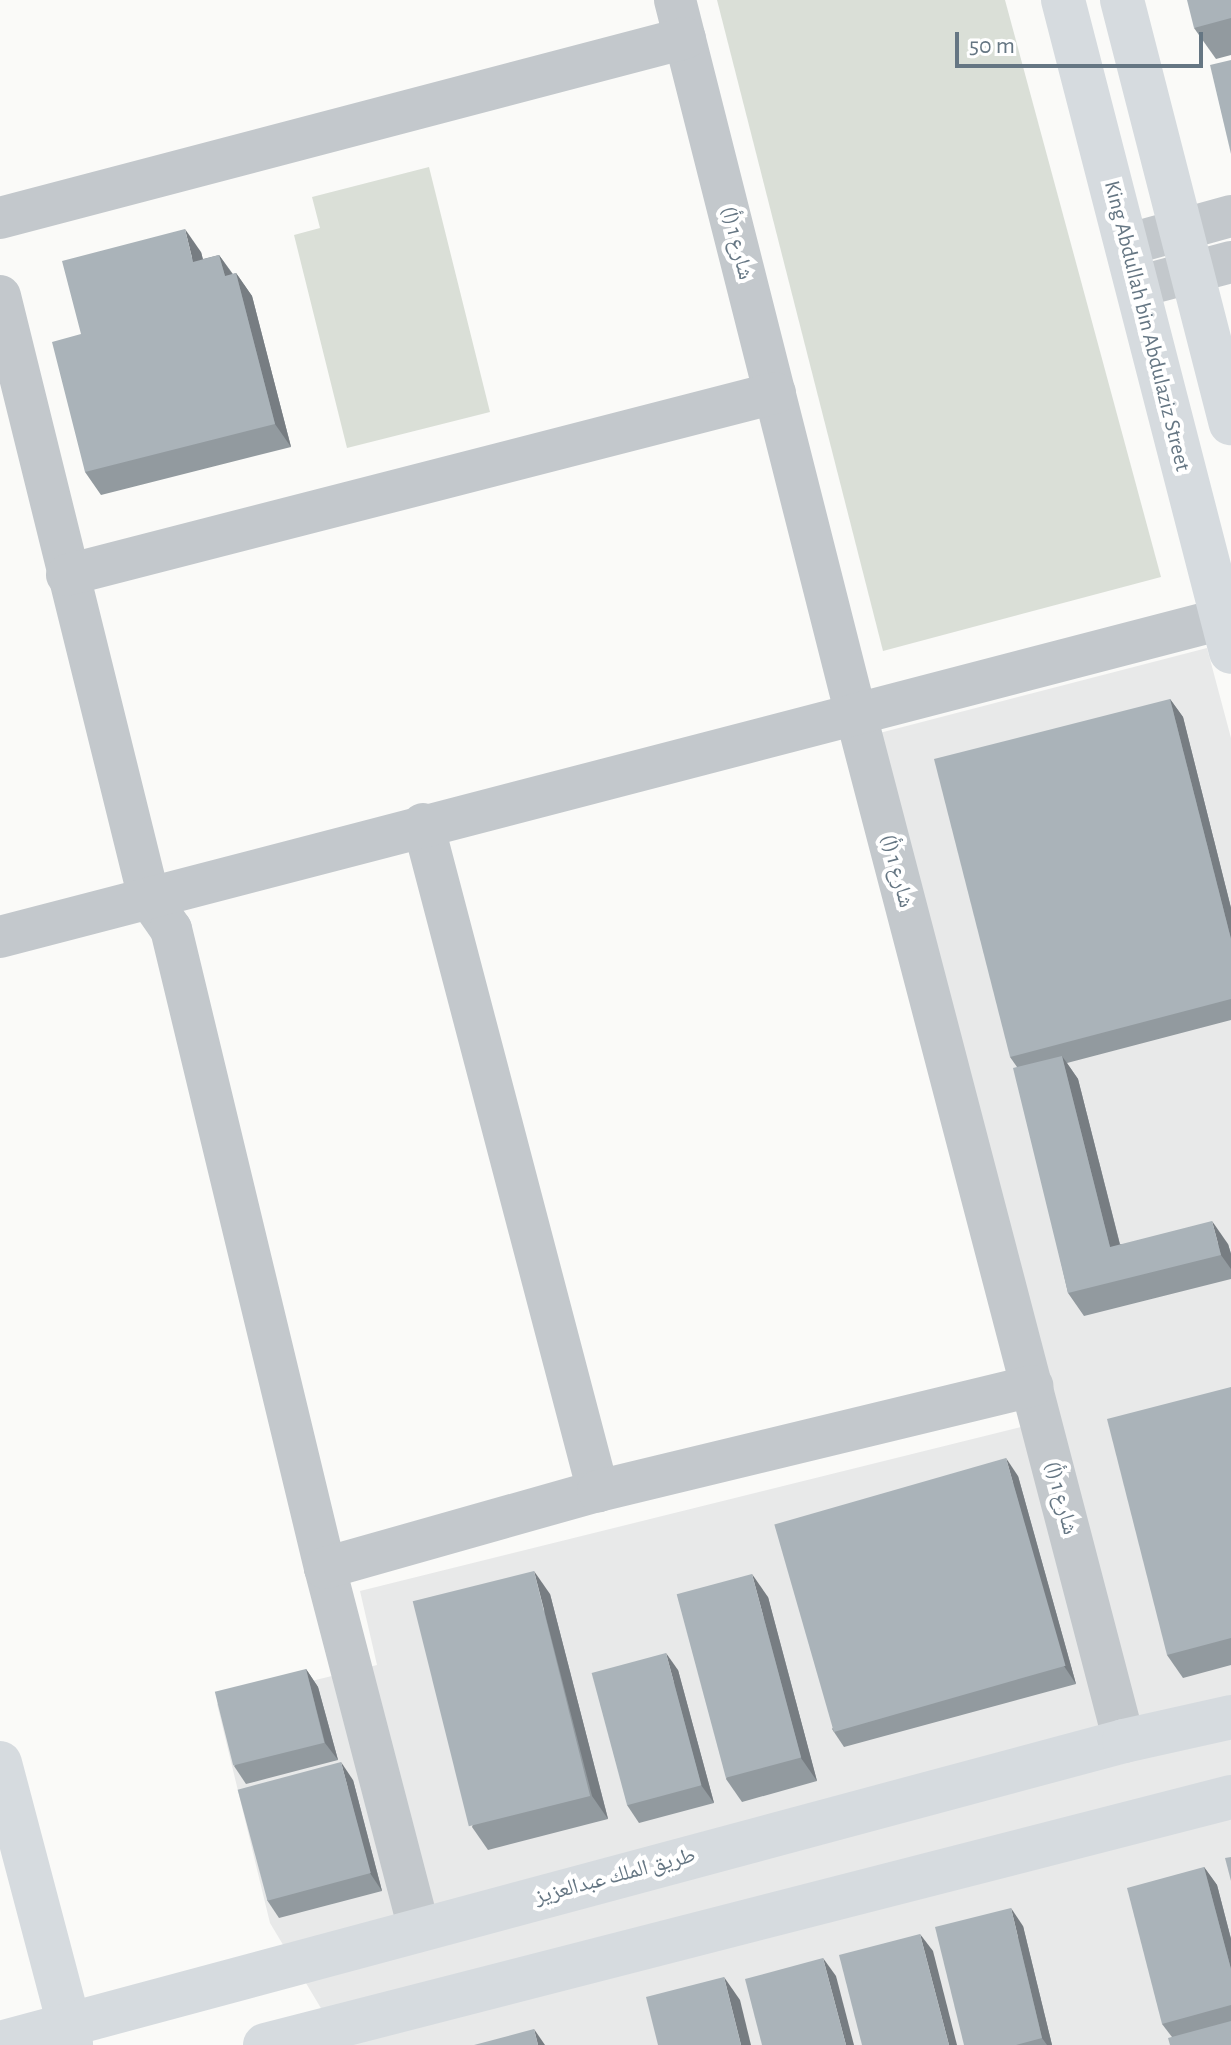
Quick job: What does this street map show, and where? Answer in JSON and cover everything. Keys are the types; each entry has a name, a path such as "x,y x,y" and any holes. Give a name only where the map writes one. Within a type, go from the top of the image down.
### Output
{"main road":[{"name":"King Abdullah bin Abdulaziz Street","path":"1063,0 1227,636"},
{"path":"1122,0 1181,229 1212,267 1231,423"},
{"name":"طريق الملك عبدالعزيز","path":"2,2041 70,2035 419,1928 1124,1741 1231,1717"},
{"path":"0,1763 70,2035"},
{"path":"265,2045 1231,1797"}],"street":[{"path":"0,218 680,19"},
{"name":"شارع 1 (أ)","path":"680,19 856,715 1124,1741"},
{"path":"1126,245 1231,216"},
{"path":"1137,287 1212,267"},
{"path":"0,296 149,898 171,929 325,1568 419,1928"},
{"path":"67,575 775,393"},
{"path":"0,937 423,824 856,715 1227,636"},
{"path":"423,824 598,1491"},
{"path":"325,1568 598,1491 1032,1386"}],"shaded area":[{"path":"717,0 1005,0 1161,577 883,651"},
{"path":"429,167 490,412 347,448 294,235 320,228 312,197"},
{"path":"1207,648 1231,738 1231,2031 1173,2045 343,2045 270,1923 217,1704 377,1665 360,1591 1025,1426 845,742"}],"building":[{"path":"1187,0 1231,0 1231,18 1194,28"},
{"path":"1231,60 1231,154 1210,65"},
{"path":"185,229 193,262 219,255 225,276 236,273 275,424 85,472 52,342 81,334 62,261"},
{"path":"1170,699 1231,939 1231,999 1010,1057 934,759"},
{"path":"1062,1056 1110,1247 1212,1221 1221,1255 1068,1293 1013,1068"},
{"path":"1231,1387 1231,1638 1167,1655 1107,1419"},
{"path":"1006,1458 1066,1666 834,1732 774,1524"},
{"path":"534,1571 590,1796 469,1826 413,1601"},
{"path":"752,1574 801,1758 726,1778 677,1594"},
{"path":"666,1653 701,1785 627,1805 592,1673"},
{"path":"306,1669 324,1743 233,1765 215,1692"},
{"path":"341,1762 371,1873 267,1901 238,1790"},
{"path":"1231,1857 1231,1881 1225,1858"},
{"path":"1204,1867 1231,1969 1231,2005 1162,2024 1127,1888"},
{"path":"1011,1908 1042,2038 1016,2045 964,2045 935,1927"},
{"path":"920,1934 949,2045 862,2045 839,1955"},
{"path":"823,1958 846,2045 762,2045 745,1979"},
{"path":"724,1977 741,2045 658,2045 646,1997"},
{"path":"1231,2021 1231,2045 1170,2045 1168,2038"},
{"path":"534,2029 538,2045 474,2045"}]}
